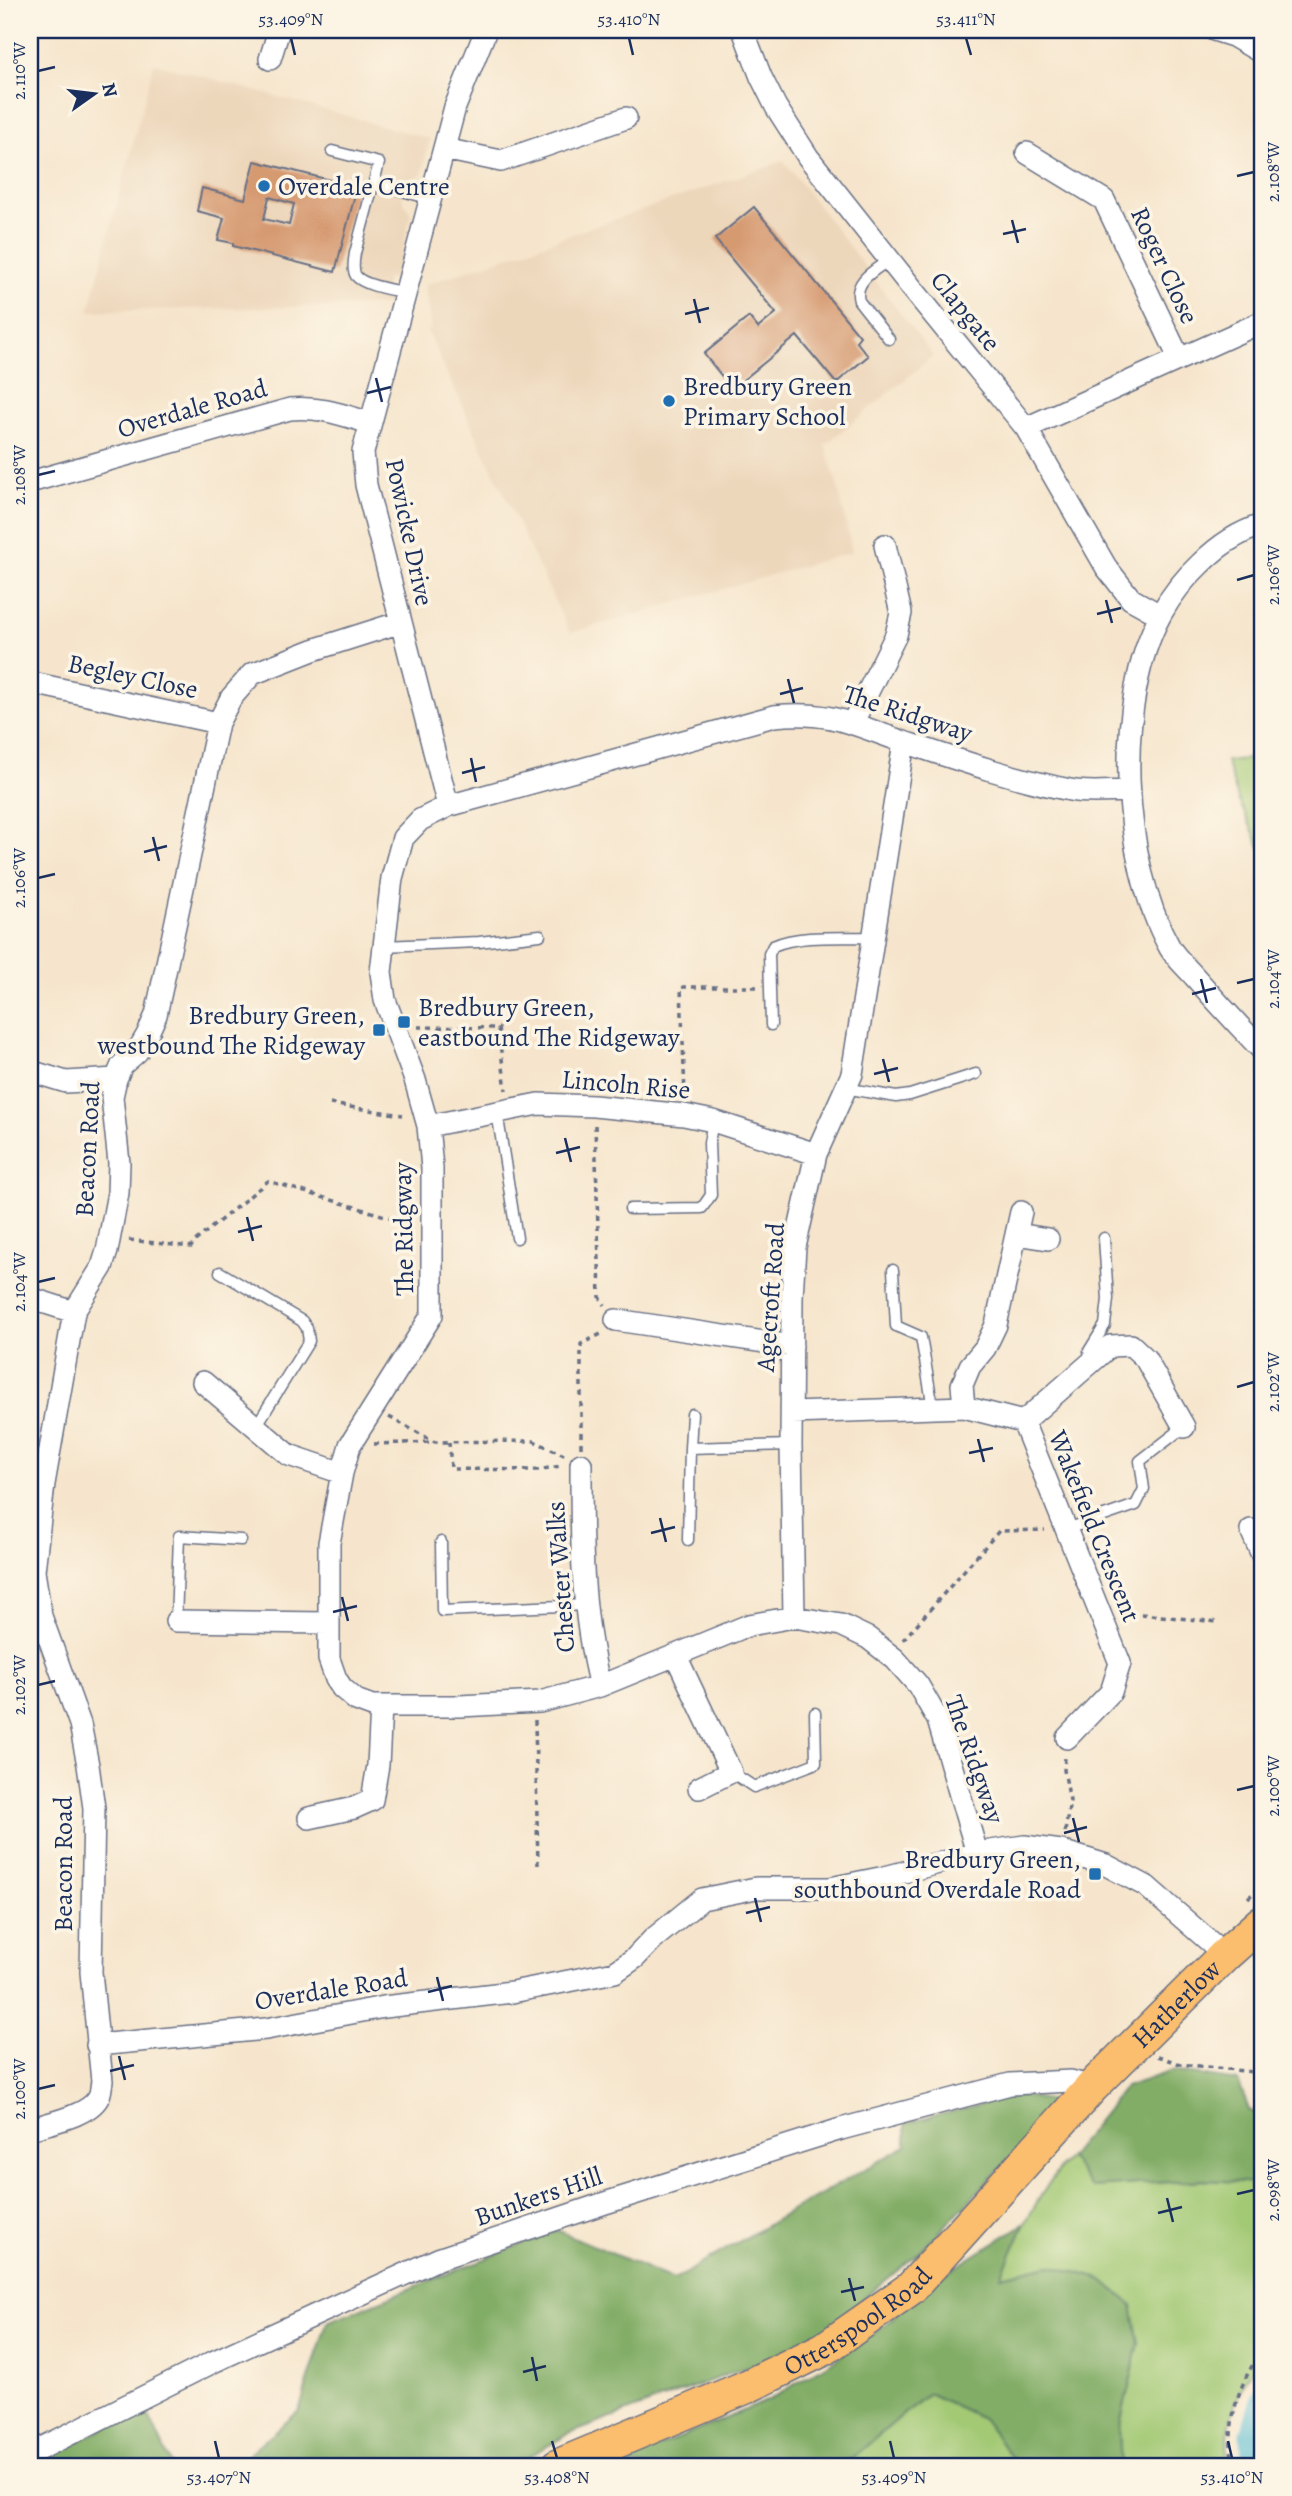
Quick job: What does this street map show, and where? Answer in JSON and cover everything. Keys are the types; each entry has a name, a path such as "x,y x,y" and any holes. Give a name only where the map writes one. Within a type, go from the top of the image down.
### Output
{"main road":[{"name":"Hatherlow","path":"1092,2087 1262,1922"},
{"name":"Otterspool Road","path":"558,2466 746,2387 824,2349 911,2288 1092,2087"}],"street":[{"path":"270,59 279,30"},
{"name":"Powicke Drive","path":"448,806 363,468 363,452 455,107 486,30"},
{"name":"Clapgate","path":"743,30 761,76 808,157 1027,428 1106,567 1131,598 1160,615"},
{"path":"1214,30 1233,36 1262,53"},
{"path":"444,149 501,161 626,118"},
{"name":"Roger Close","path":"1027,153 1104,200 1179,358"},
{"path":"1027,428 1262,322"},
{"name":"Overdale Road","path":"30,482 290,409 309,407 370,423"},
{"path":"1262,525 1251,528 1215,549 1180,583 1160,615 1139,671 1132,724 1129,791 1136,852 1150,902 1171,949 1262,1050"},
{"path":"853,722 896,635 901,612 885,545"},
{"name":"Beacon Road","path":"97,2045 91,1972 94,1808 80,1724 35,1617 34,1572 37,1481 74,1312 102,1266 118,1193 120,1163 113,1097 116,1079 122,1065 136,1052 147,1035 156,1015 218,723 231,698 252,674 313,650 401,622"},
{"name":"Begley Close","path":"45,693 218,723"},
{"name":"The Ridgway","path":"977,1853 938,1720 918,1685 890,1654 868,1638 841,1625 794,1617 750,1625 600,1686 546,1701 381,1707 356,1700 336,1679 329,1659 329,1543 342,1473 351,1445 432,1315 432,1168 427,1122 382,986 383,946 392,878 403,838 419,820 448,806 765,718 794,714 853,722 904,742 1072,791 1129,791"},
{"name":"Agecroft Road","path":"794,1617 791,1445 795,1247 816,1154 852,1074 904,742"},
{"path":"30,1071 66,1082 116,1079"},
{"name":"Lincoln Rise","path":"427,1122 538,1104 594,1106 684,1115 713,1121 816,1154"},
{"path":"964,1407 962,1385 970,1366 985,1348 996,1325 1021,1212"},
{"path":"1017,1234 1048,1239"},
{"path":"30,1298 74,1312"},
{"path":"616,1320 792,1346"},
{"path":"1023,1422 1110,1346 1131,1345 1145,1358 1184,1427"},
{"path":"203,1382 289,1455 342,1473"},
{"name":"Wakefield Crescent","path":"792,1413 964,1407 1023,1422 1120,1663 1111,1692 1067,1738"},
{"name":"Chester Walks","path":"581,1464 582,1574 593,1658 600,1686"},
{"path":"1251,1530 1262,1555"},
{"path":"177,1621 328,1623"},
{"path":"676,1656 731,1772 699,1788"},
{"path":"309,1818 354,1808 372,1800 378,1766 381,1707"},
{"name":"Overdale Road","path":"97,2045 266,2029 384,2007 512,1992 615,1972 635,1958 653,1939 702,1899 756,1888 830,1888 977,1853 1024,1846 1061,1851 1106,1865 1146,1886 1225,1955"},
{"path":"30,2129 72,2116 90,2107 99,2098 102,2081 97,2045"},
{"name":"Bunkers Hill","path":"30,2454 215,2361 438,2259 841,2129 1010,2084 1071,2081 1092,2087"}],"lane":[{"path":"332,151 379,163 355,253 356,276 365,282 407,293"},
{"path":"374,183 431,199"},
{"path":"889,260 866,277 859,285 857,293 859,301 889,339"},
{"path":"383,946 479,942 540,935"},
{"path":"771,1025 769,954 773,946 782,941 873,937"},
{"path":"845,1088 896,1097 975,1074"},
{"path":"503,1111 517,1238"},
{"path":"630,1209 702,1208 711,1195 709,1143 713,1121"},
{"path":"1092,1362 1089,1351 1105,1325 1108,1298 1104,1238"},
{"path":"893,1270 896,1326 921,1337 933,1408"},
{"path":"220,1272 302,1321 310,1335 291,1374 255,1428"},
{"path":"688,1540 692,1414"},
{"path":"1067,1530 1136,1505 1144,1489 1140,1461 1184,1427"},
{"path":"690,1448 791,1445"},
{"path":"177,1621 179,1536 241,1540"},
{"path":"441,1542 442,1611 586,1605"},
{"path":"731,1772 754,1787 816,1763 815,1713"}],"path":[{"path":"684,1104 681,987 770,987"},
{"path":"394,1027 498,1028 503,1111"},
{"path":"330,1104 427,1122"},
{"path":"581,1464 581,1343 597,1337 616,1320 600,1297 594,1106"},
{"path":"110,1237 191,1247 268,1181 413,1224 433,1223"},
{"path":"373,1409 435,1442"},
{"path":"351,1445 534,1440 581,1464"},
{"path":"449,1442 451,1469 537,1470 581,1464"},
{"path":"890,1654 999,1531 1067,1530"},
{"path":"1102,1617 1119,1612 1219,1622"},
{"path":"538,1867 535,1719 547,1717 546,1701"},
{"path":"1061,1851 1070,1801 1064,1770 1067,1738"},
{"path":"1151,2053 1181,2064 1262,2073"},
{"path":"1233,2466 1229,2442 1234,2407 1245,2377 1262,2350"}],"shaded area":[{"name":"Overdale Centre","path":"154,63 430,139 421,175 408,181 402,198 411,214 396,278 387,278 384,293 389,298 388,305 89,311"},
{"name":"Bredbury Green Primary School","path":"784,161 933,356 825,445 839,491 852,552 570,633 427,331 431,329 425,285"}],"green space":[{"path":"1262,747 1262,851 1238,799 1226,761 1258,758"},
{"path":"1172,2071 1238,2081 1249,2110 1262,2116 1262,2183 1203,2180 1091,2187 1069,2157 1125,2087"},
{"path":"1019,2095 1063,2103 923,2249 811,2343 569,2434 512,2466 235,2466 299,2411 327,2322 557,2230 674,2280 906,2146 906,2123"},
{"path":"1069,2157 1091,2187 1203,2180 1262,2183 1262,2355 1245,2381 1234,2407 1228,2434 1227,2466 1121,2466 1119,2429 1139,2343 1000,2276 1039,2199"},
{"path":"1024,2224 1001,2276 1049,2265 1101,2279 1132,2305 1139,2343 1119,2429 1121,2466 1018,2466 982,2418 928,2393 843,2466 613,2466 769,2400 868,2339 938,2278"},
{"path":"928,2393 982,2418 1018,2466 843,2466"},
{"path":"145,2407 172,2466 30,2466"}],"building":[{"path":"255,161 357,187 335,272 218,240 224,218 197,211 202,188 245,199","holes":["269,197 294,204 289,225 264,219"]},
{"name":"Bredbury Green Primary School","path":"754,207 860,336 856,341 868,356 836,383 797,336 732,389 704,354 749,317 758,328 776,313 715,239"}],"waterway":[{"path":"1252,2466 1251,2434 1262,2397"}],"place":[{"name":"Overdale Centre","path":"264,186"},
{"name":"Bredbury Green Primary School","path":"669,401"},
{"name":"Bredbury Green, eastbound The Ridgeway","path":"404,1022"},
{"name":"Bredbury Green, westbound The Ridgeway","path":"379,1030"},
{"name":"Bredbury Green, southbound Overdale Road","path":"1095,1874"}]}
